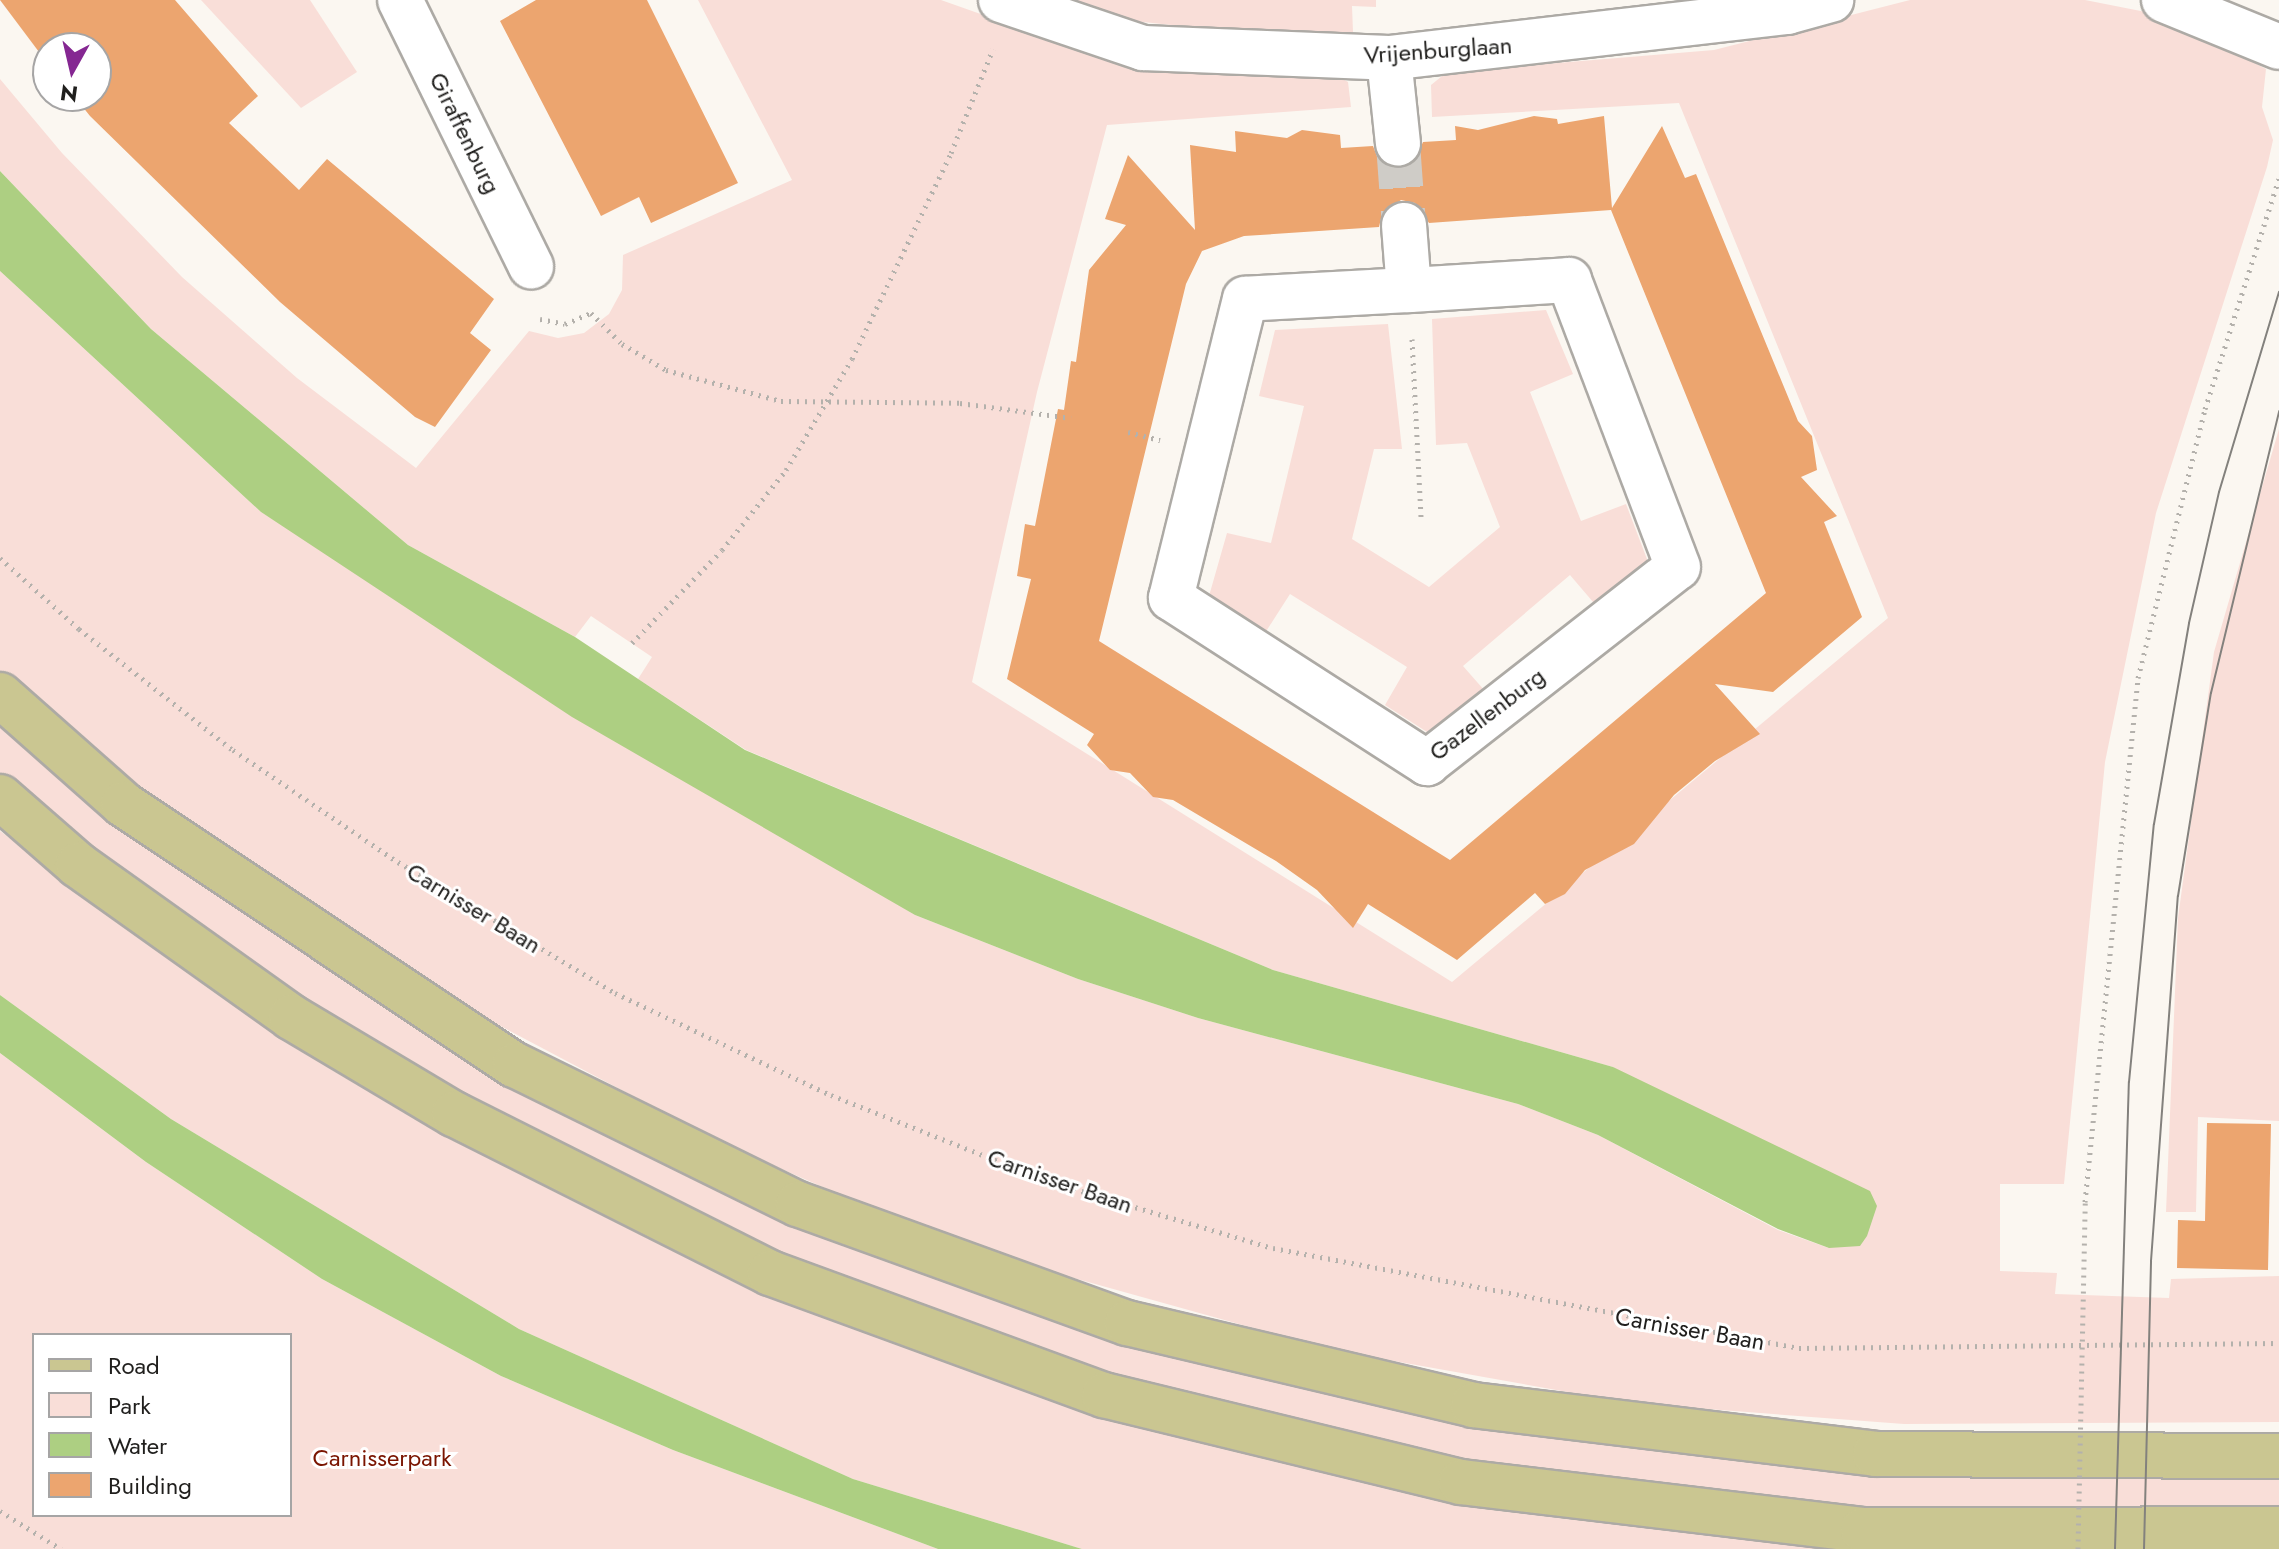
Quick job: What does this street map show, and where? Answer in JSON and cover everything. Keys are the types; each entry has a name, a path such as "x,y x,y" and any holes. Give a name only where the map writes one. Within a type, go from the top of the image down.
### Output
{"main road":[{"path":"0,695 123,804 515,1065 798,1204 1127,1323 1473,1405 1875,1454 2279,1456"},
{"path":"0,797 78,865 291,1017 454,1114 770,1273 1104,1395 1461,1482 1863,1530 2279,1529"}],"street":[{"name":"Giraffenburg","path":"400,0 531,266"},
{"name":"Vrijenburglaan","path":"1006,2 1143,48 1389,58 1831,0"},
{"path":"2164,0 2279,47"},
{"path":"1389,58 1398,144"},
{"path":"1404,225 1409,290"},
{"name":"Gazellenburg","path":"1569,280 1678,567 1427,763 1171,598 1245,299 1409,290 1569,280"}],"path":[{"path":"632,643 722,550 786,470 824,398 852,359 951,153 1006,2"},
{"path":"2078,1549 2085,1202 2138,678 2205,409 2279,179"},
{"path":"531,266 507,292 535,318 565,324 591,313 622,344 666,370 781,401 824,398 960,403 1071,418"},
{"path":"1409,290 1421,518"},
{"name":"Carnisser Baan","path":"0,558 79,629 233,750 398,862 615,993 831,1095 1051,1182 1273,1248 1799,1348 2279,1343"},
{"path":"0,1511 61,1549"}],"green space":[{"path":"201,0 310,0 357,72 301,108"},
{"path":"698,0 941,0 1006,23 1325,69 1348,82 1351,107 1107,125 1037,392 972,682 1452,982 1888,618 1679,103 1432,117 1431,85 1447,72 1714,50 1910,0 2085,0 2166,16 2266,69 2262,107 2273,140 2267,167 2156,513 2105,762 2064,1184 2000,1184 2000,1271 2057,1273 2055,1294 2169,1298 2171,1279 2279,1276 2279,1422 1904,1424 1629,1403 1332,1350 1045,1270 864,1205 720,1142 440,994 141,791 0,675 0,271 261,512 915,915 1078,979 1198,1018 1518,1104 1598,1135 1778,1230 1829,1248 1613,1067 1273,970 746,750 638,679 652,657 591,616 575,637 408,545 151,329 0,171 0,79 62,153 182,277 297,378 416,468 529,331 558,338 584,333 609,314 622,290 623,255 792,180"},
{"path":"1046,0 1376,0 1376,7 1352,6 1353,32 1273,36 1116,19"},
{"path":"1546,310 1573,374 1530,392 1581,521 1626,504 1650,567 1599,609 1570,575 1463,666 1492,699 1441,741 1385,705 1407,667 1290,594 1265,633 1209,596 1227,533 1271,543 1304,406 1259,396 1275,330 1388,324 1402,449 1374,449 1352,539 1429,587 1500,527 1467,443 1436,445 1432,319"},
{"path":"2279,429 2279,1121 2198,1117 2196,1212 2166,1212 2178,918 2214,652"},
{"path":"0,719 122,822 427,1035 697,1176 973,1288 1278,1382 1595,1442 2279,1467 2279,1508 1882,1511 1559,1480 1323,1436 963,1332 608,1180 266,982 0,782"},
{"path":"0,831 243,1009 607,1213 1223,1442 2037,1549 1082,1549 853,1479 519,1329 171,1119 0,995"},
{"name":"Carnisserpark","path":"0,1053 146,1162 322,1279 501,1376 673,1450 938,1549 0,1549"}],"water":[{"path":"0,171 151,329 408,545 575,637 745,750 1273,970 1613,1067 1870,1191 1877,1206 1867,1236 1860,1246 1829,1248 1778,1229 1598,1135 1518,1104 1198,1018 1078,979 915,915 572,717 261,512 0,271"},
{"path":"0,995 171,1119 519,1329 853,1479 1082,1549 938,1549 673,1450 501,1376 322,1279 146,1162 0,1053"}],"building":[{"path":"0,0 175,0 258,96 229,123 299,190 327,159 494,299 470,333 491,350 435,427 415,417 280,302 90,116 87,112 112,112 112,32 32,32 32,43"},
{"path":"536,0 647,0 738,183 651,223 639,197 601,216 500,21"},
{"path":"1534,116 1557,119 1558,124 1604,116 1612,208 1662,126 1685,178 1696,174 1798,421 1812,436 1817,470 1801,477 1837,516 1824,522 1862,617 1773,692 1715,684 1760,734 1715,761 1674,795 1634,844 1585,870 1565,894 1545,904 1535,893 1457,960 1368,904 1353,928 1317,890 1276,861 1173,800 1153,797 1130,773 1110,770 1087,745 1094,734 1007,679 1031,579 1017,576 1025,524 1035,526 1058,409 1064,410 1071,361 1076,362 1089,270 1126,225 1105,219 1128,155 1195,230 1190,145 1236,152 1235,131 1287,138 1302,130 1340,135 1341,148 1373,146 1378,159 1400,169 1413,164 1423,142 1456,140 1455,126 1478,130","holes":["1401,200 1415,203 1429,223 1611,210 1766,593 1450,860 1099,641 1186,284 1202,251 1244,236 1379,227 1382,214"]},
{"path":"2207,1123 2271,1124 2268,1270 2177,1268 2178,1220 2205,1221"}],"tunnel":[{"path":"1398,144 1404,225"}],"tram line":[{"path":"2115,1549 2129,1082 2154,824 2189,623 2219,492 2279,292"},
{"path":"2144,1549 2151,1261 2178,896 2211,693 2279,411"}]}
